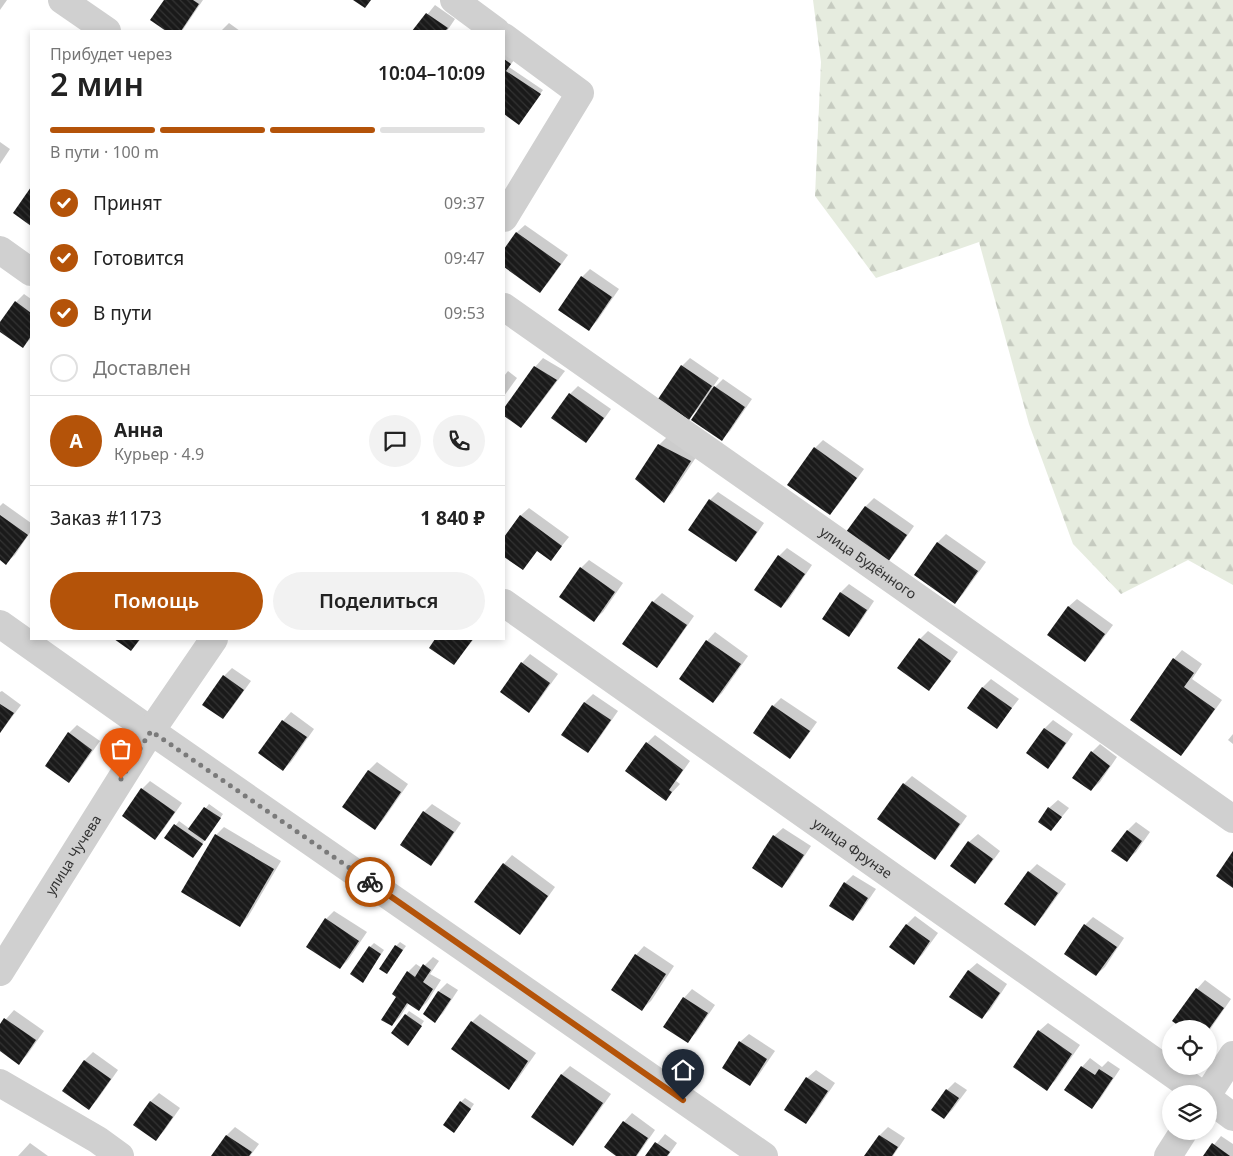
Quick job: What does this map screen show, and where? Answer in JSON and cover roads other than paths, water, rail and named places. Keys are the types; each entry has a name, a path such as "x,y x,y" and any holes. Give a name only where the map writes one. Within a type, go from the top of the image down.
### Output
{"street":[{"path":"62,0 106,30"},
{"path":"454,0 495,30"},
{"path":"505,38 580,93 505,216"},
{"path":"0,250 30,271"},
{"name":"улица Будённого","path":"505,308 1233,819"},
{"name":"улица Фрунзе","path":"505,604 1188,1085"},
{"path":"0,624 151,731 764,1156"},
{"name":"улица Чучева","path":"0,972 151,731 213,640"},
{"path":"1214,1085 1233,1055"},
{"path":"0,1083 98,1140 120,1156"},
{"path":"1217,1106 1233,1117"},
{"path":"1168,1156 1178,1140"}]}
